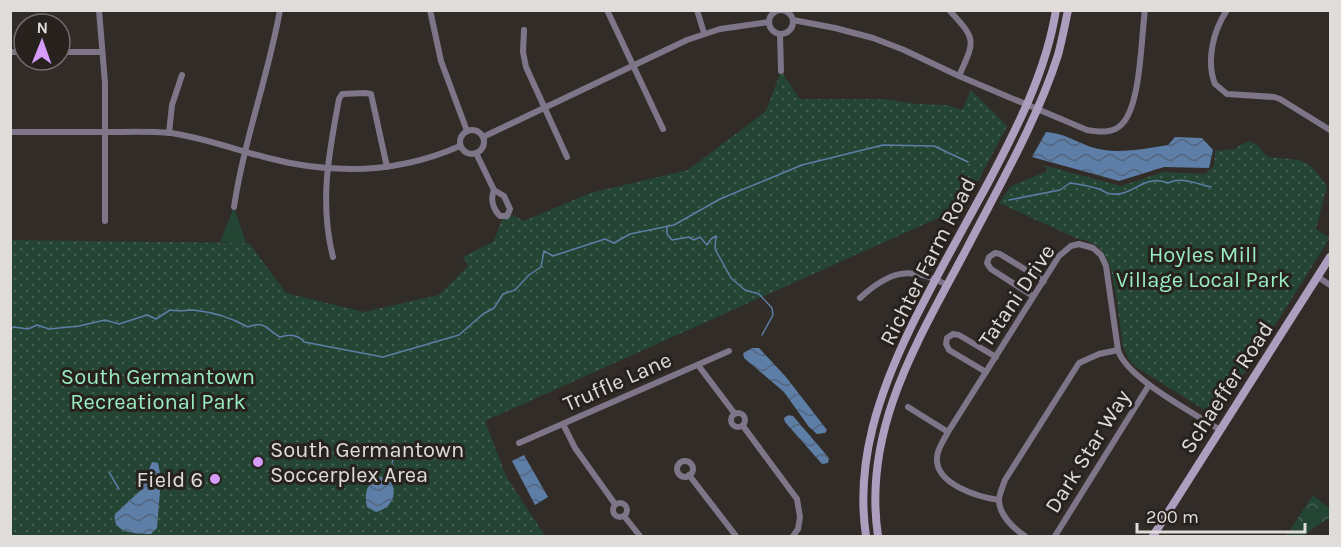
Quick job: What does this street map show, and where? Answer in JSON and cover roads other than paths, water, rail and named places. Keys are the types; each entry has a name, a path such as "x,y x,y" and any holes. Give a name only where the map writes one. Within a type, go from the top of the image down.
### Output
{"main road":[{"name":"Richter Farm Road","path":"866,537 863,487 869,438 884,388 936,279 1027,105 1048,53 1056,10"},
{"name":"Richter Farm Road","path":"878,537 876,484 878,456 885,423 896,389 1037,109 1058,54 1068,10"},
{"name":"Schaeffer Road","path":"1153,537 1330,257"}],"street":[{"path":"99,10 105,83 105,221"},
{"path":"234,207 245,150 274,45 280,10"},
{"path":"430,10 441,61 467,131"},
{"path":"607,10 663,129"},
{"path":"697,10 704,33"},
{"path":"949,10 971,37 972,48 960,76"},
{"path":"793,20 790,30 780,34 773,31 769,22 772,15 785,11 793,20 873,38 1087,130 1104,132 1122,125 1132,108 1145,10"},
{"path":"1227,10 1220,21 1214,41 1211,65 1215,84 1227,94 1280,99 1330,130"},
{"path":"483,137 704,33 769,22"},
{"path":"524,30 523,52 526,67 567,157"},
{"path":"780,34 781,70"},
{"path":"72,52 101,52"},
{"path":"169,133 175,93 182,75"},
{"path":"333,257 325,212 327,168 340,95 346,93 371,94 387,167"},
{"path":"467,131 478,132 483,137"},
{"path":"467,131 460,139 460,146 465,152 477,153 482,148 483,137"},
{"path":"11,132 169,133 218,142 268,158 327,168 387,167 432,157 460,146"},
{"path":"477,153 494,190"},
{"name":"Tatani Drive","path":"999,500 968,492 944,477 936,460 938,452 948,432 1059,255 1071,246 1086,246 1101,255 1106,266 1118,350 1126,366 1149,385 1220,430"},
{"path":"1033,296 991,269 987,263 989,256 995,253 1000,254 1044,281"},
{"path":"860,298 876,283 889,277 910,273 924,274 947,285"},
{"path":"1318,277 1330,285"},
{"path":"986,372 950,350 946,344 947,338 953,334 959,335 996,357"},
{"path":"1025,537 1007,519 999,500 1005,480 1079,363 1099,354 1118,350"},
{"name":"Truffle Lane","path":"519,443 729,351"},
{"path":"698,365 735,414 743,416 745,421 743,426"},
{"name":"Dark Star Way","path":"1055,537 1149,385"},
{"path":"908,407 948,432"},
{"path":"735,414 731,420 732,424 737,427 743,426"},
{"path":"563,424 575,448 615,504 614,514 618,517 624,516 640,537"},
{"path":"743,426 797,499 800,517 798,529 793,537"},
{"path":"689,475 736,537"}],"water":[{"path":"1046,132 1110,151 1168,145 1175,137 1202,138 1213,150 1209,168 1164,167 1119,181 1032,157"},
{"path":"752,348 759,348 786,377 827,430 825,433 817,434 809,427 784,392 744,358 743,353"},
{"path":"788,415 793,416 829,458 828,463 822,464 785,422 784,418"},
{"path":"524,455 548,497 535,505 512,461"},
{"path":"152,462 158,463 161,479 157,528 151,534 127,532 117,526 115,514 141,490"},
{"path":"380,477 391,482 394,492 389,504 376,512 367,507 366,493 372,482"}],"waterway":[{"path":"10,329 14,327 28,329 37,325 49,329 105,320 119,324 147,315 156,319 170,310 193,310 222,316 248,327 262,325 280,337 293,335 304,342 383,357 459,335 483,314 494,308 503,294 515,290 529,275 541,267 544,251 553,256 605,239 614,243 630,234 674,225 720,199 802,165 883,145 934,146 968,162"},
{"path":"1009,200 1060,190 1070,183 1112,194 1127,192 1152,181 1168,183 1184,180 1211,187"},
{"path":"667,226 667,234 672,240 689,237 694,240 700,237 707,245 716,236 715,249 731,278 745,290 759,294 772,308 773,315 762,335"},
{"path":"392,463 395,453"},
{"path":"109,472 119,489"}],"place":[{"name":"South Germantown Soccerplex Area","path":"258,462"},
{"name":"Field 6","path":"215,479"}],"park label":[{"name":"Hoyles Mill Village Local Park","path":"1203,266"},
{"name":"South Germantown Recreational Park","path":"158,388"}]}
